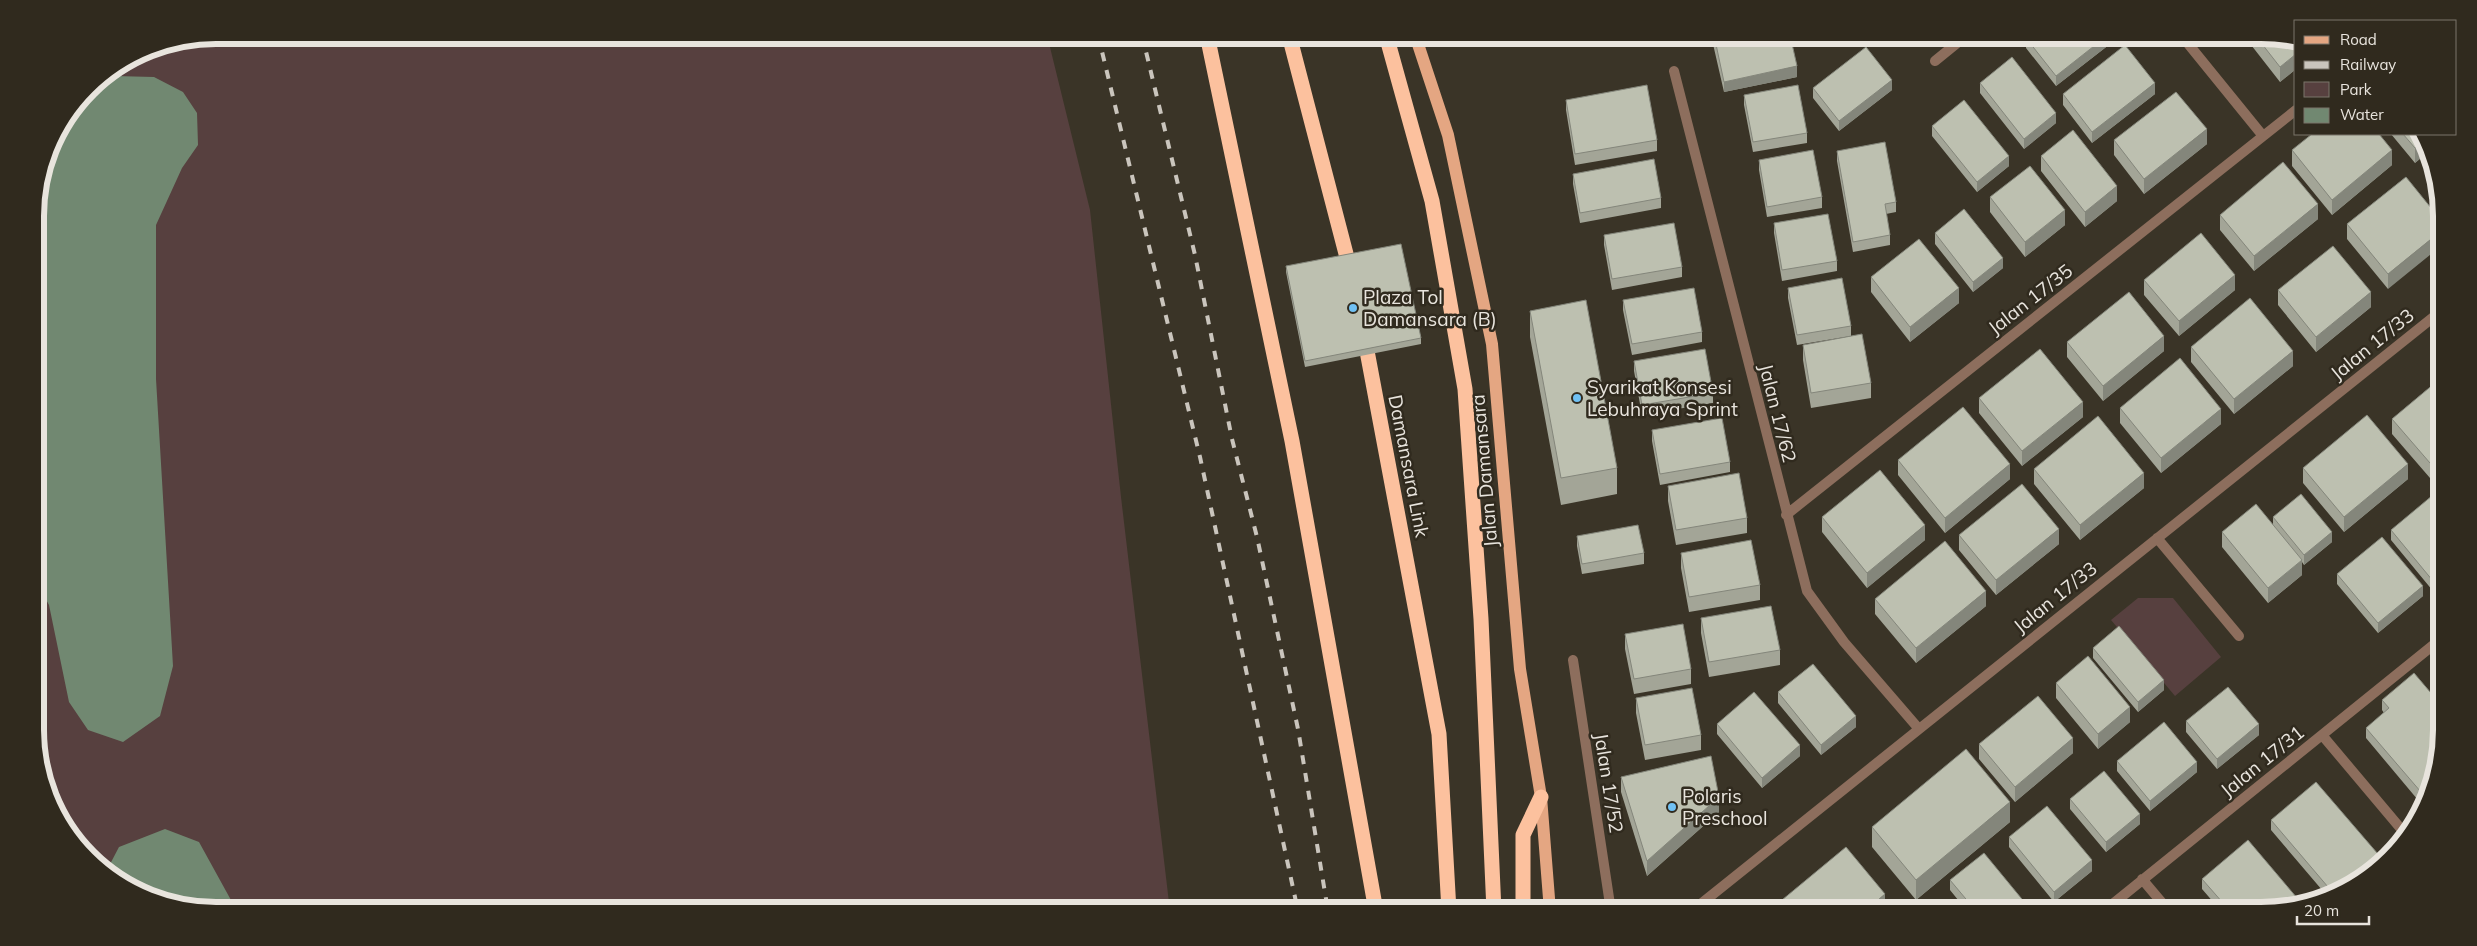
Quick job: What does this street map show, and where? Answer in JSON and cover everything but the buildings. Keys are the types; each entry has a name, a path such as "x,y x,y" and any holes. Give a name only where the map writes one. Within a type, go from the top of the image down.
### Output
{"highway":[{"path":"1209,44 1292,441 1374,902"},
{"path":"1291,44 1355,288"},
{"path":"1388,44 1432,201 1465,389 1481,619 1494,902"},
{"name":"Damansara Link","path":"1361,316 1439,734 1448,902"},
{"path":"1523,902 1523,835 1541,797"}],"main road":[{"name":"Jalan Damansara","path":"1418,44 1448,136 1492,344 1520,669 1541,797 1549,902"}],"street":[{"path":"1935,61 1956,44"},
{"path":"2188,44 2263,136"},
{"name":"Jalan 17/62","path":"1674,71 1786,515 1807,591 1844,642 1919,729"},
{"name":"Jalan 17/35","path":"1786,515 2294,112"},
{"name":"Jalan 17/33","path":"1703,902 2433,317"},
{"path":"2157,538 2239,636"},
{"name":"Jalan 17/31","path":"2115,902 2433,645"},
{"name":"Jalan 17/52","path":"1572,660 1610,902"},
{"path":"2322,735 2401,829"},
{"path":"2142,879 2161,902"}],"green space":[{"path":"1049,44 1090,210 1121,497 1169,902 215,902 193,901 160,893 140,885 120,873 102,860 86,844 61,806 53,786 45,753 44,204 50,171 61,140 73,120 86,102 102,86 120,73 150,57 193,45"},
{"path":"2138,598 2173,598 2221,657 2175,696 2111,620"}],"water":[{"path":"116,76 154,77 183,92 197,113 198,145 182,168 156,225 156,379 173,666 160,716 123,742 88,730 69,702 49,605 44,596 45,193 50,171 61,140 86,102 102,86"},
{"path":"165,829 199,842 232,902 182,899 140,885 109,865 119,847"}],"railway":[{"path":"1100,44 1200,457 1296,902"},
{"path":"1144,44 1195,255 1232,439 1257,537 1298,729 1327,902"}],"place":[{"name":"Plaza Tol Damansara (B)","path":"1353,308"},
{"name":"Syarikat Konsesi Lebuhraya Sprint","path":"1577,398"},
{"name":"Polaris Preschool","path":"1672,807"}]}
